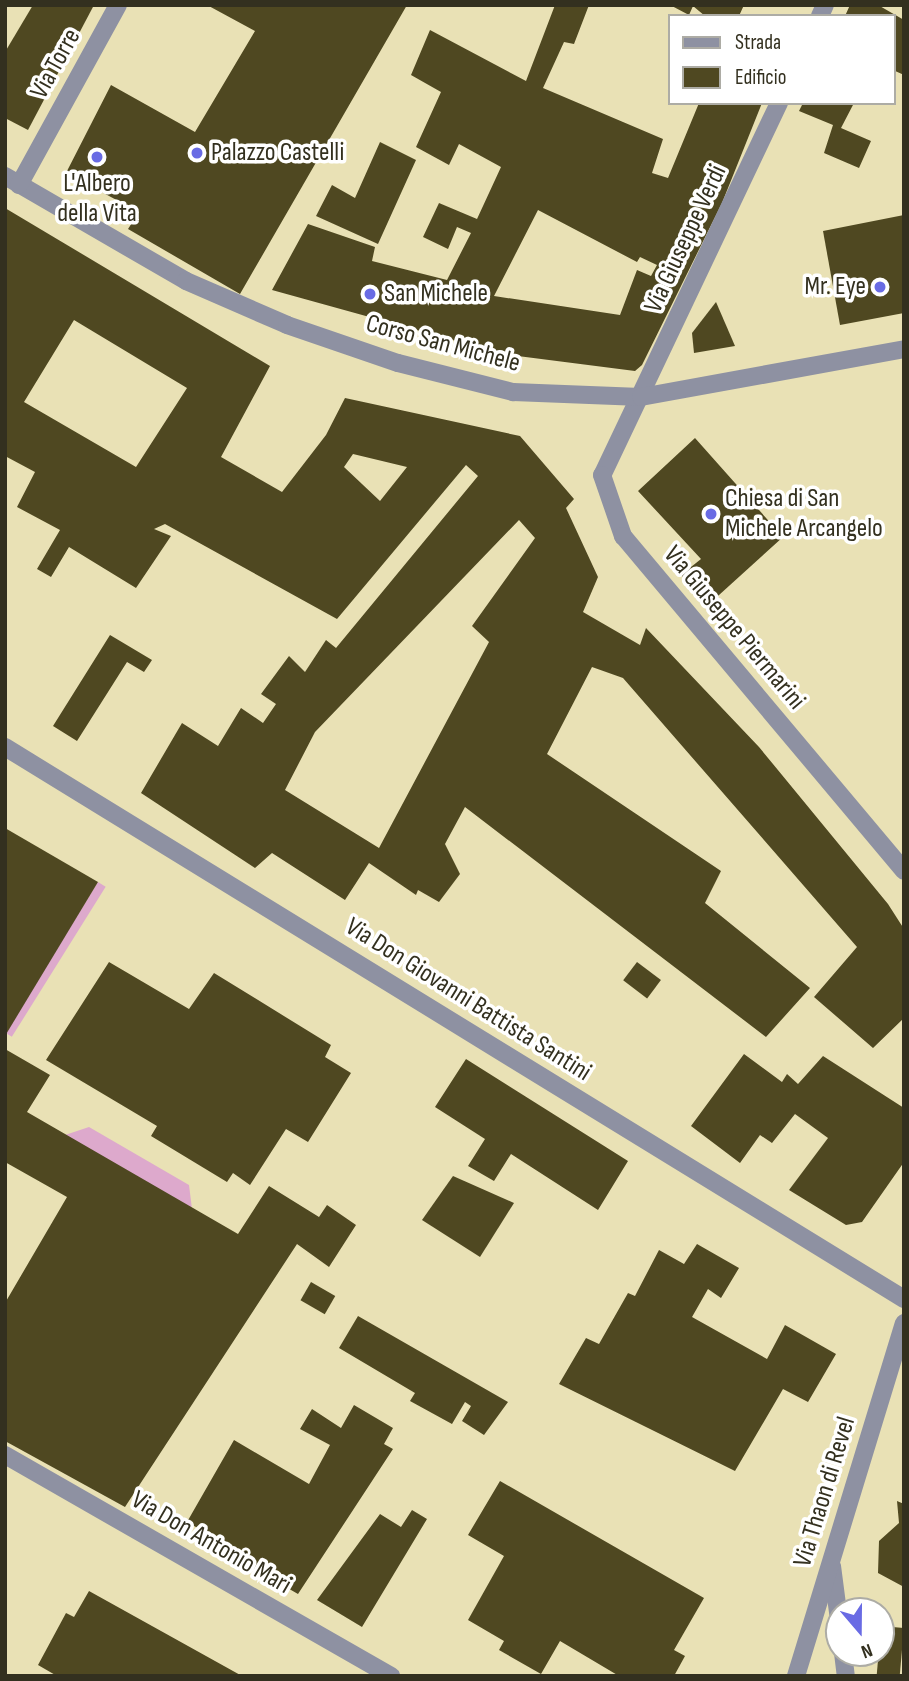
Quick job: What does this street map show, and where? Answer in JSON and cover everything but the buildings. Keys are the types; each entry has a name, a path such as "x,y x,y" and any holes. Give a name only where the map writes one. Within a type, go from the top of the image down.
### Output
{"street":[{"name":"Via Torre","path":"12,181 118,5"},
{"name":"Via Giuseppe Verdi","path":"641,397 778,105"},
{"name":"Corso San Michele","path":"12,181 186,281 398,363 513,392 641,397 904,349"},
{"name":"Via Giuseppe Piermarini","path":"641,397 601,475 623,536 904,871"},
{"name":"Via Don Giovanni Battista Santini","path":"5,747 904,1299"},
{"name":"Via Thaon di Revel","path":"796,1676 904,1323"},
{"name":"Via Don Antonio Mari","path":"5,1455 391,1676"},
{"path":"831,1559 836,1597"}],"shaded area":[{"path":"98,882 106,887 12,1037 5,1031"},
{"path":"89,1127 189,1185 192,1209 65,1135"}],"place":[{"name":"Palazzo Castelli","path":"197,153"},
{"name":"L'Albero della Vita","path":"97,157"},
{"name":"Mr. Eye","path":"880,287"},
{"name":"San Michele","path":"370,294"},
{"name":"Chiesa di San Michele Arcangelo","path":"711,514"}]}
